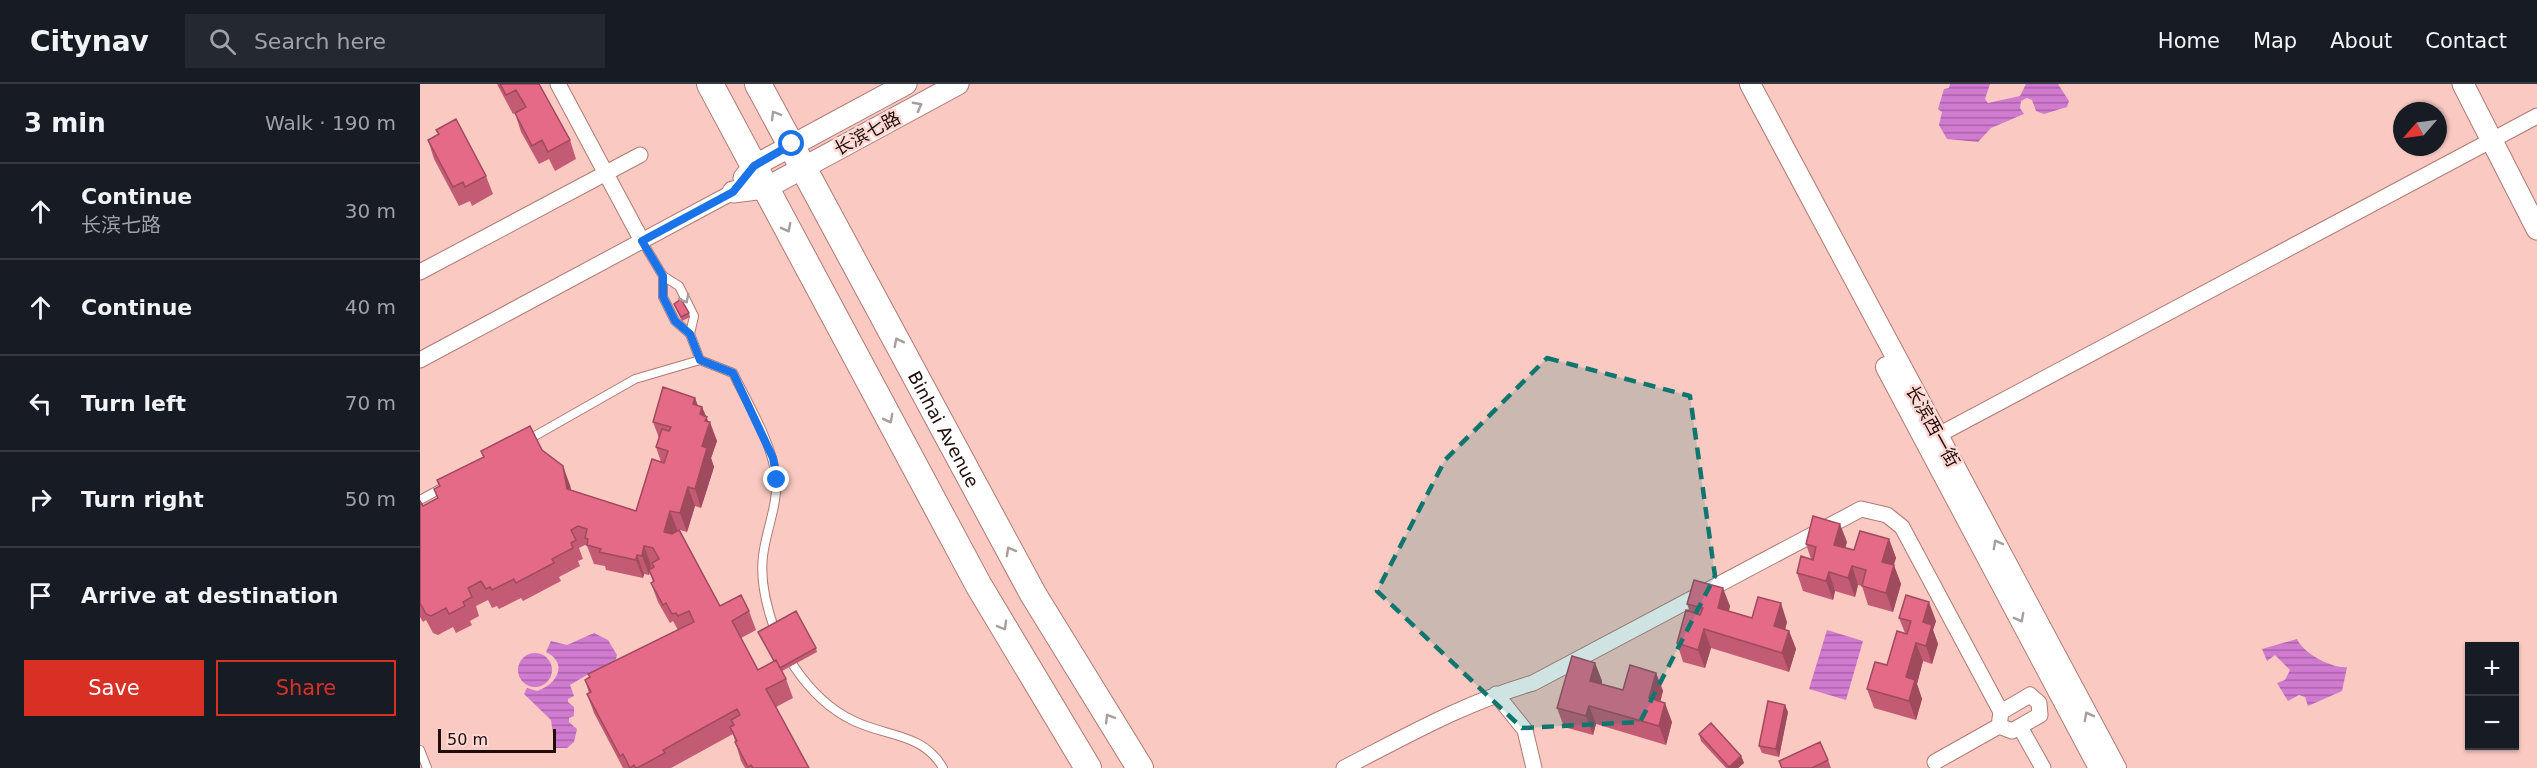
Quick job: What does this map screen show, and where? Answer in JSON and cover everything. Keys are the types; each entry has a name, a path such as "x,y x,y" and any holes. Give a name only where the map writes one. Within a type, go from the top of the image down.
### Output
{"highway":[{"path":"710,84 979,586 1088,768"},
{"name":"Binhai Avenue","path":"758,84 1028,583 1140,768"}],"main road":[{"name":"长滨七路","path":"760,177 792,144 906,84"},
{"name":"长滨七路","path":"733,192 760,177 804,167 958,84"},
{"path":"2463,84 2537,200"},
{"path":"2476,84 2537,229"}],"street":[{"path":"558,84 642,241"},
{"name":"长滨西一街","path":"1735,84 2115,768"},
{"name":"长滨西一街","path":"1750,84 2099,768"},
{"path":"1932,438 2537,116"},
{"path":"420,272 640,155"},
{"path":"420,360 733,192"},
{"path":"1344,768 1444,716 1496,694 1533,683 1861,509 1887,515 1902,527 2000,719 2012,731 2040,715 2039,703 2030,695 2000,719 1935,762"},
{"path":"2039,703 2059,691"},
{"path":"1496,694 1525,730 1534,768"},
{"path":"2020,727 2043,768"}],"lane":[{"path":"642,241 663,276 679,286 694,316 690,334"},
{"path":"663,276 663,297 675,321 690,334 700,360"},
{"path":"522,443 635,380 700,360 733,373 773,458 777,480 775,503 763,557 765,603 774,628"},
{"path":"420,500 451,483"},
{"path":"793,665 805,684 830,708 856,722 906,737 935,754 943,768"},
{"path":"420,750 427,768"}],"highlighted area":[{"path":"1547,358 1690,396 1715,576 1640,722 1522,728 1377,591 1445,460"}],"shaded area":[{"path":"1950,84 1990,84 1985,99 1988,103 2020,96 2026,84 2058,84 2069,101 2067,107 2044,114 2036,111 2032,100 2027,98 2021,101 2020,108 2024,114 1991,128 1978,142 1947,139 1939,125 1942,112 1938,109 1944,89 1949,88"},
{"path":"1827,630 1863,641 1846,700 1809,689"},
{"path":"594,633 608,640 617,655 612,673 595,670 570,685 574,696 568,699 568,702 574,707 574,716 569,718 569,722 577,729 574,742 567,748 555,748 551,720 524,694 527,688 537,691 555,679 559,668 557,662 546,652 551,641 567,645"},
{"path":"2297,639 2305,650 2326,663 2347,667 2342,691 2308,706 2305,697 2299,695 2288,701 2277,683 2285,680 2290,670 2275,655 2267,661 2262,649"},
{"path":"535,653 547,658 552,670 547,682 535,687 523,682 518,670 523,658"}],"building":[{"path":"500,84 539,84 570,140 548,152 542,140 532,146 515,113 526,107 516,90 506,95"},
{"path":"456,119 486,176 465,187 463,182 453,187 428,140 439,134 436,130"},
{"path":"681,299 689,313 681,317 674,304"},
{"path":"663,387 695,398 693,404 702,407 700,414 707,417 705,421 710,422 702,446 707,448 695,489 688,487 680,513 670,511 664,532 672,534 679,530 720,606 741,595 749,611 732,621 758,670 776,660 786,679 766,689 809,768 753,768 751,765 748,767 730,727 734,725 731,720 740,715 737,709 663,750 665,753 637,768 634,765 630,768 623,754 620,756 587,694 591,692 585,680 590,677 588,674 694,622 689,611 678,616 676,613 672,614 666,603 663,605 651,583 654,581 649,570 654,567 652,563 659,559 653,548 644,546 642,556 637,555 636,560 599,552 601,549 587,545 588,539 585,538 587,529 578,526 571,530 576,540 571,543 573,548 552,559 554,563 516,583 514,579 492,590 490,587 486,589 481,581 468,588 472,597 463,602 465,606 449,614 446,608 431,616 426,614 420,603 420,501 423,506 438,498 434,489 440,486 437,480 484,457 481,451 530,426 542,450 563,466 567,489 636,511 652,459 664,463 668,451 656,447 662,429 669,431 671,427 653,422"},
{"path":"1813,516 1840,524 1834,545 1854,550 1860,531 1889,539 1882,562 1894,565 1886,593 1862,586 1866,570 1852,566 1848,578 1829,572 1826,581 1797,573 1801,556 1813,560 1816,547 1806,544"},
{"path":"1694,580 1723,588 1718,608 1752,618 1758,597 1781,603 1774,626 1789,631 1782,653 1704,629 1698,650 1677,643 1686,610 1700,615 1703,608 1687,604"},
{"path":"1906,595 1929,602 1923,622 1932,625 1926,646 1916,643 1906,677 1915,680 1909,701 1867,689 1875,662 1887,665 1897,631 1907,634 1911,621 1899,618"},
{"path":"796,611 816,648 780,668 758,632"},
{"path":"1572,656 1595,663 1590,681 1623,690 1630,665 1656,673 1649,698 1665,703 1659,726 1589,706 1586,716 1557,708"},
{"path":"1768,701 1785,705 1776,749 1759,746"},
{"path":"1711,723 1741,756 1729,767 1699,734"},
{"path":"1820,742 1828,760 1812,768 1782,768 1779,761"}],"route":[{"path":"777,480 773,458 733,373 700,360 690,334 675,321 663,297 663,276 642,241 733,192 754,166 792,144"}]}
